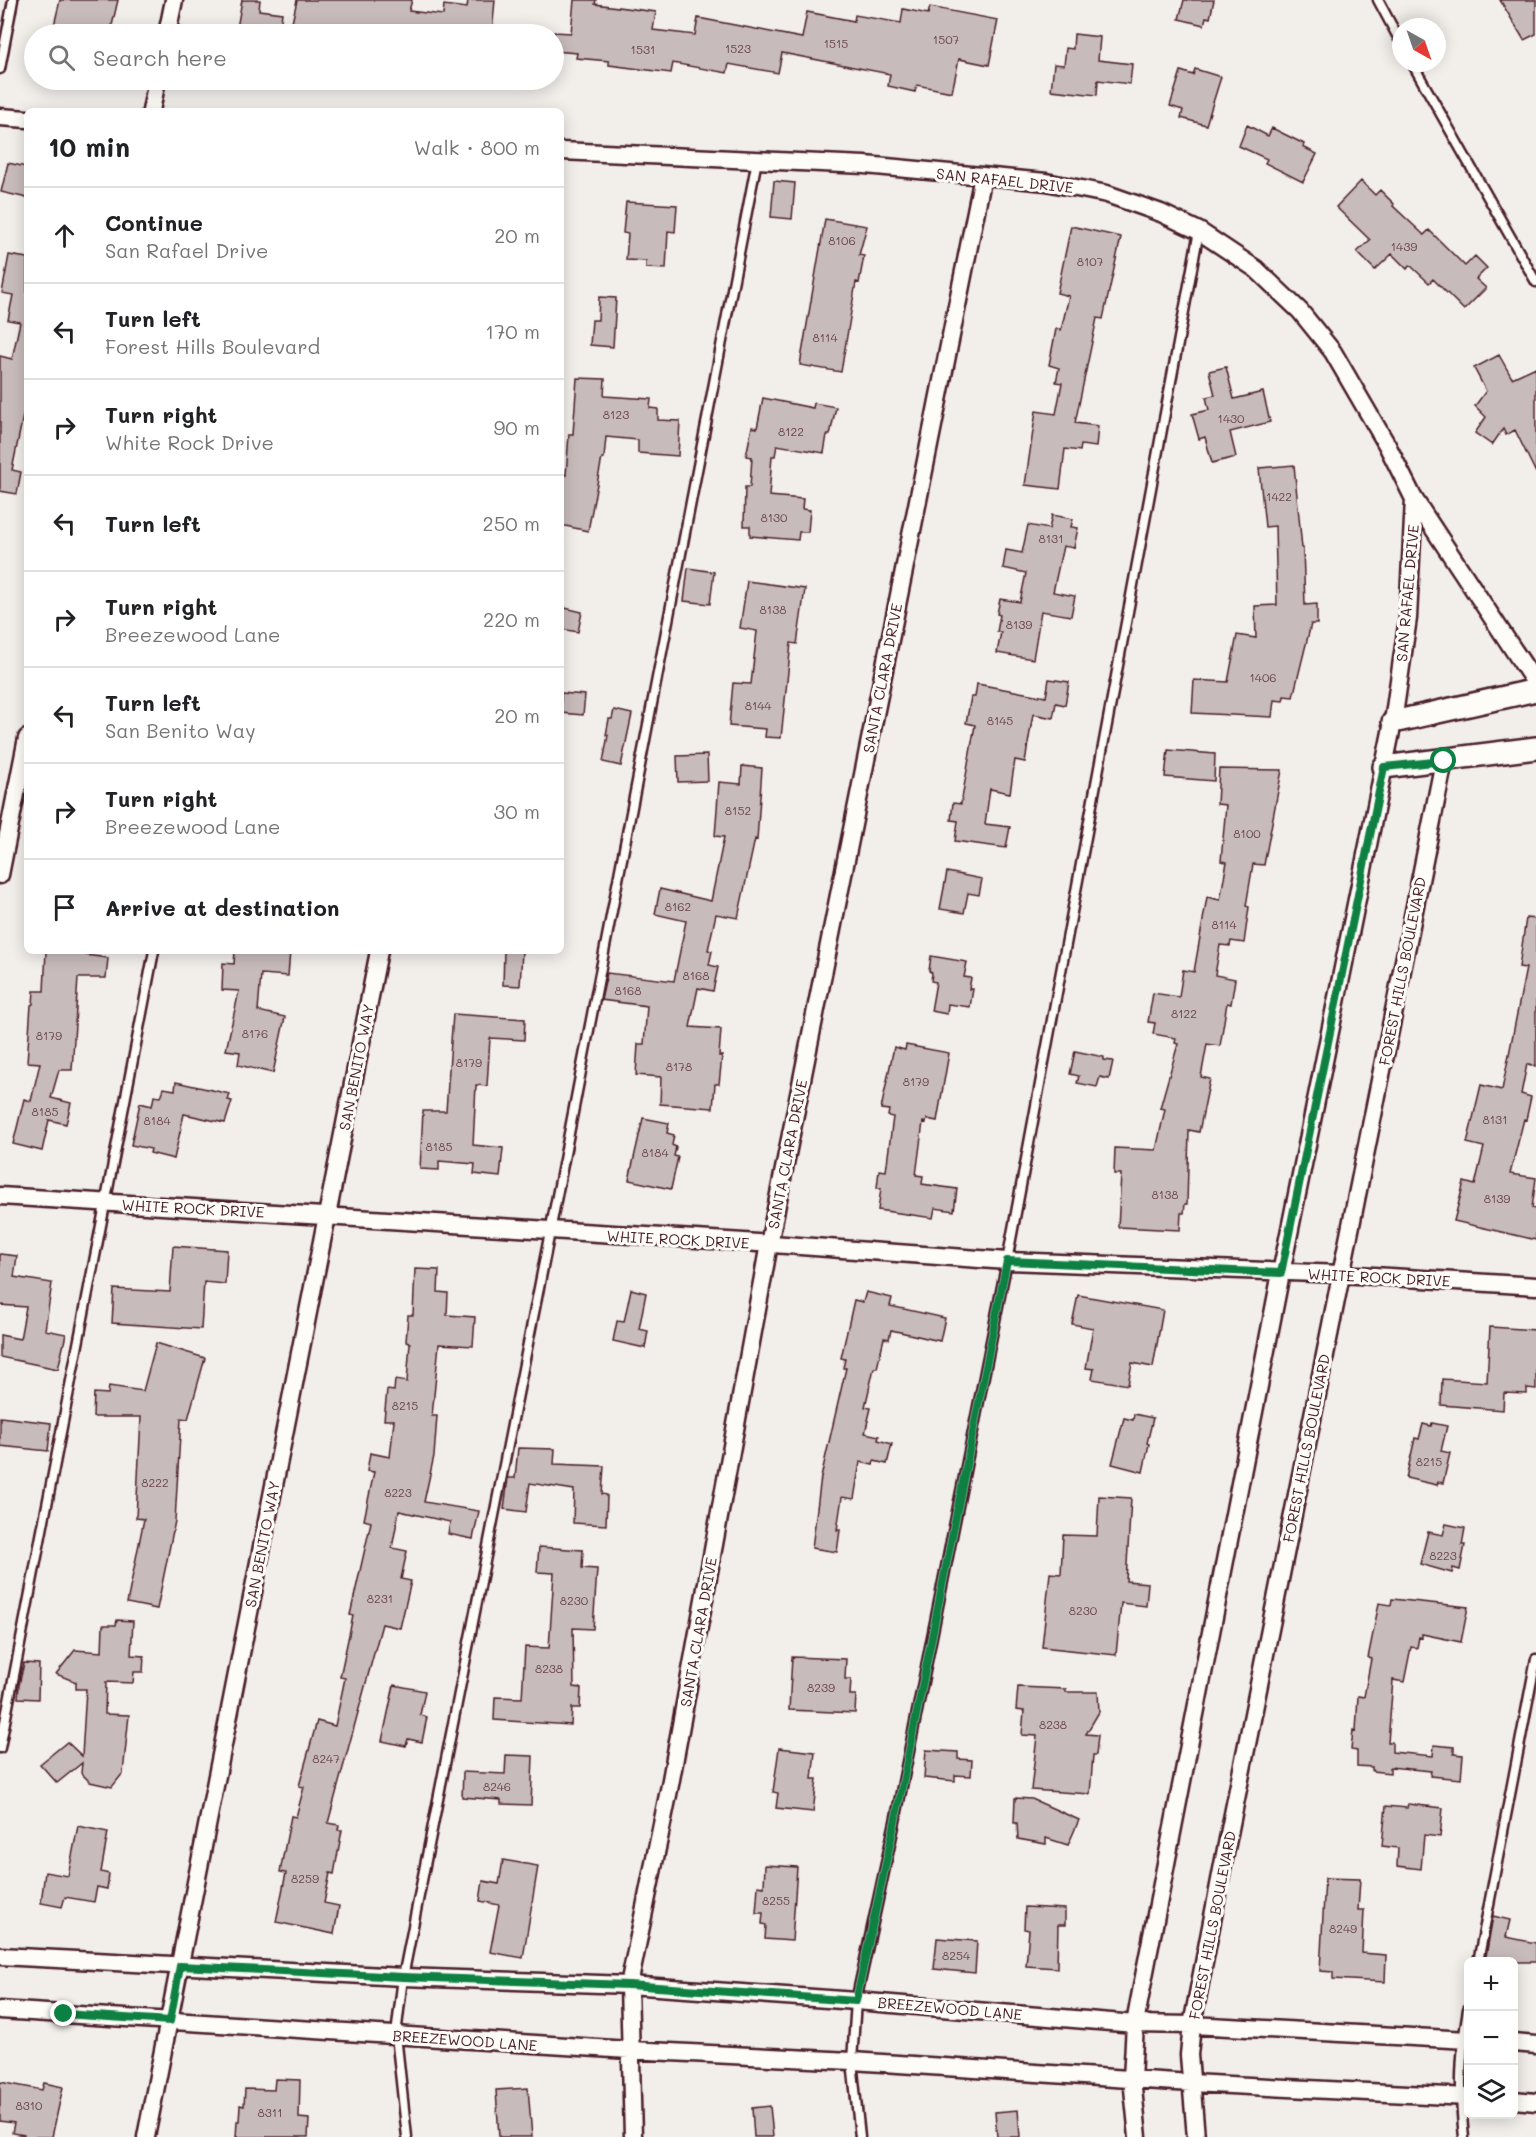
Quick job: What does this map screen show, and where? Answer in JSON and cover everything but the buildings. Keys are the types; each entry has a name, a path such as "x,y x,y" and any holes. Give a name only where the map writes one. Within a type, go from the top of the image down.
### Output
{"street":[{"path":"169,24 174,0"},
{"path":"152,108 155,90"},
{"path":"0,117 24,119"},
{"name":"SAN RAFAEL DRIVE","path":"564,151 864,165 1046,182 1107,194 1161,213 1199,231 1256,268 1300,311 1333,352 1358,393 1414,500 1536,684"},
{"name":"SANTA CLARA DRIVE","path":"633,2137 629,1985 670,1785 769,1244 983,176"},
{"name":"SAN RAFAEL DRIVE","path":"1384,767 1408,618 1414,500"},
{"path":"1393,722 1536,690"},
{"path":"1138,2137 1132,2079 1135,2024 1281,1273 1384,767 1536,748"},
{"path":"0,875 24,753"},
{"name":"FOREST HILLS BOULEVARD","path":"1197,2137 1189,2055 1192,2025 1444,761"},
{"name":"SAN BENITO WAY","path":"146,2137 378,954"},
{"name":"WHITE ROCK DRIVE","path":"0,1196 1007,1261 1341,1274 1536,1286"},
{"name":"BREEZEWOOD LANE","path":"0,1956 403,1977 629,1985 1135,2024 1464,2040"},
{"name":"BREEZEWOOD LANE","path":"0,2010 629,2050 852,2061 1191,2083 1464,2096"},
{"path":"1518,2043 1536,2045"},
{"path":"1518,2100 1536,2102"}],"lane":[{"path":"0,69 14,0"},
{"path":"1378,0 1392,26"},
{"path":"1417,72 1536,282"},
{"path":"407,2137 396,2035 403,1977 550,1232 757,160"},
{"path":"860,2137 852,2061 856,2001 896,1817 1007,1261 1199,231"},
{"path":"0,1748 152,954"},
{"path":"1479,1957 1536,1659"},
{"path":"1464,2119 1464,2137"}],"route":[{"path":"64,2014 170,2021 180,1966 629,1985 856,2001 896,1817 1007,1261 1281,1273 1384,767 1444,761"}]}
